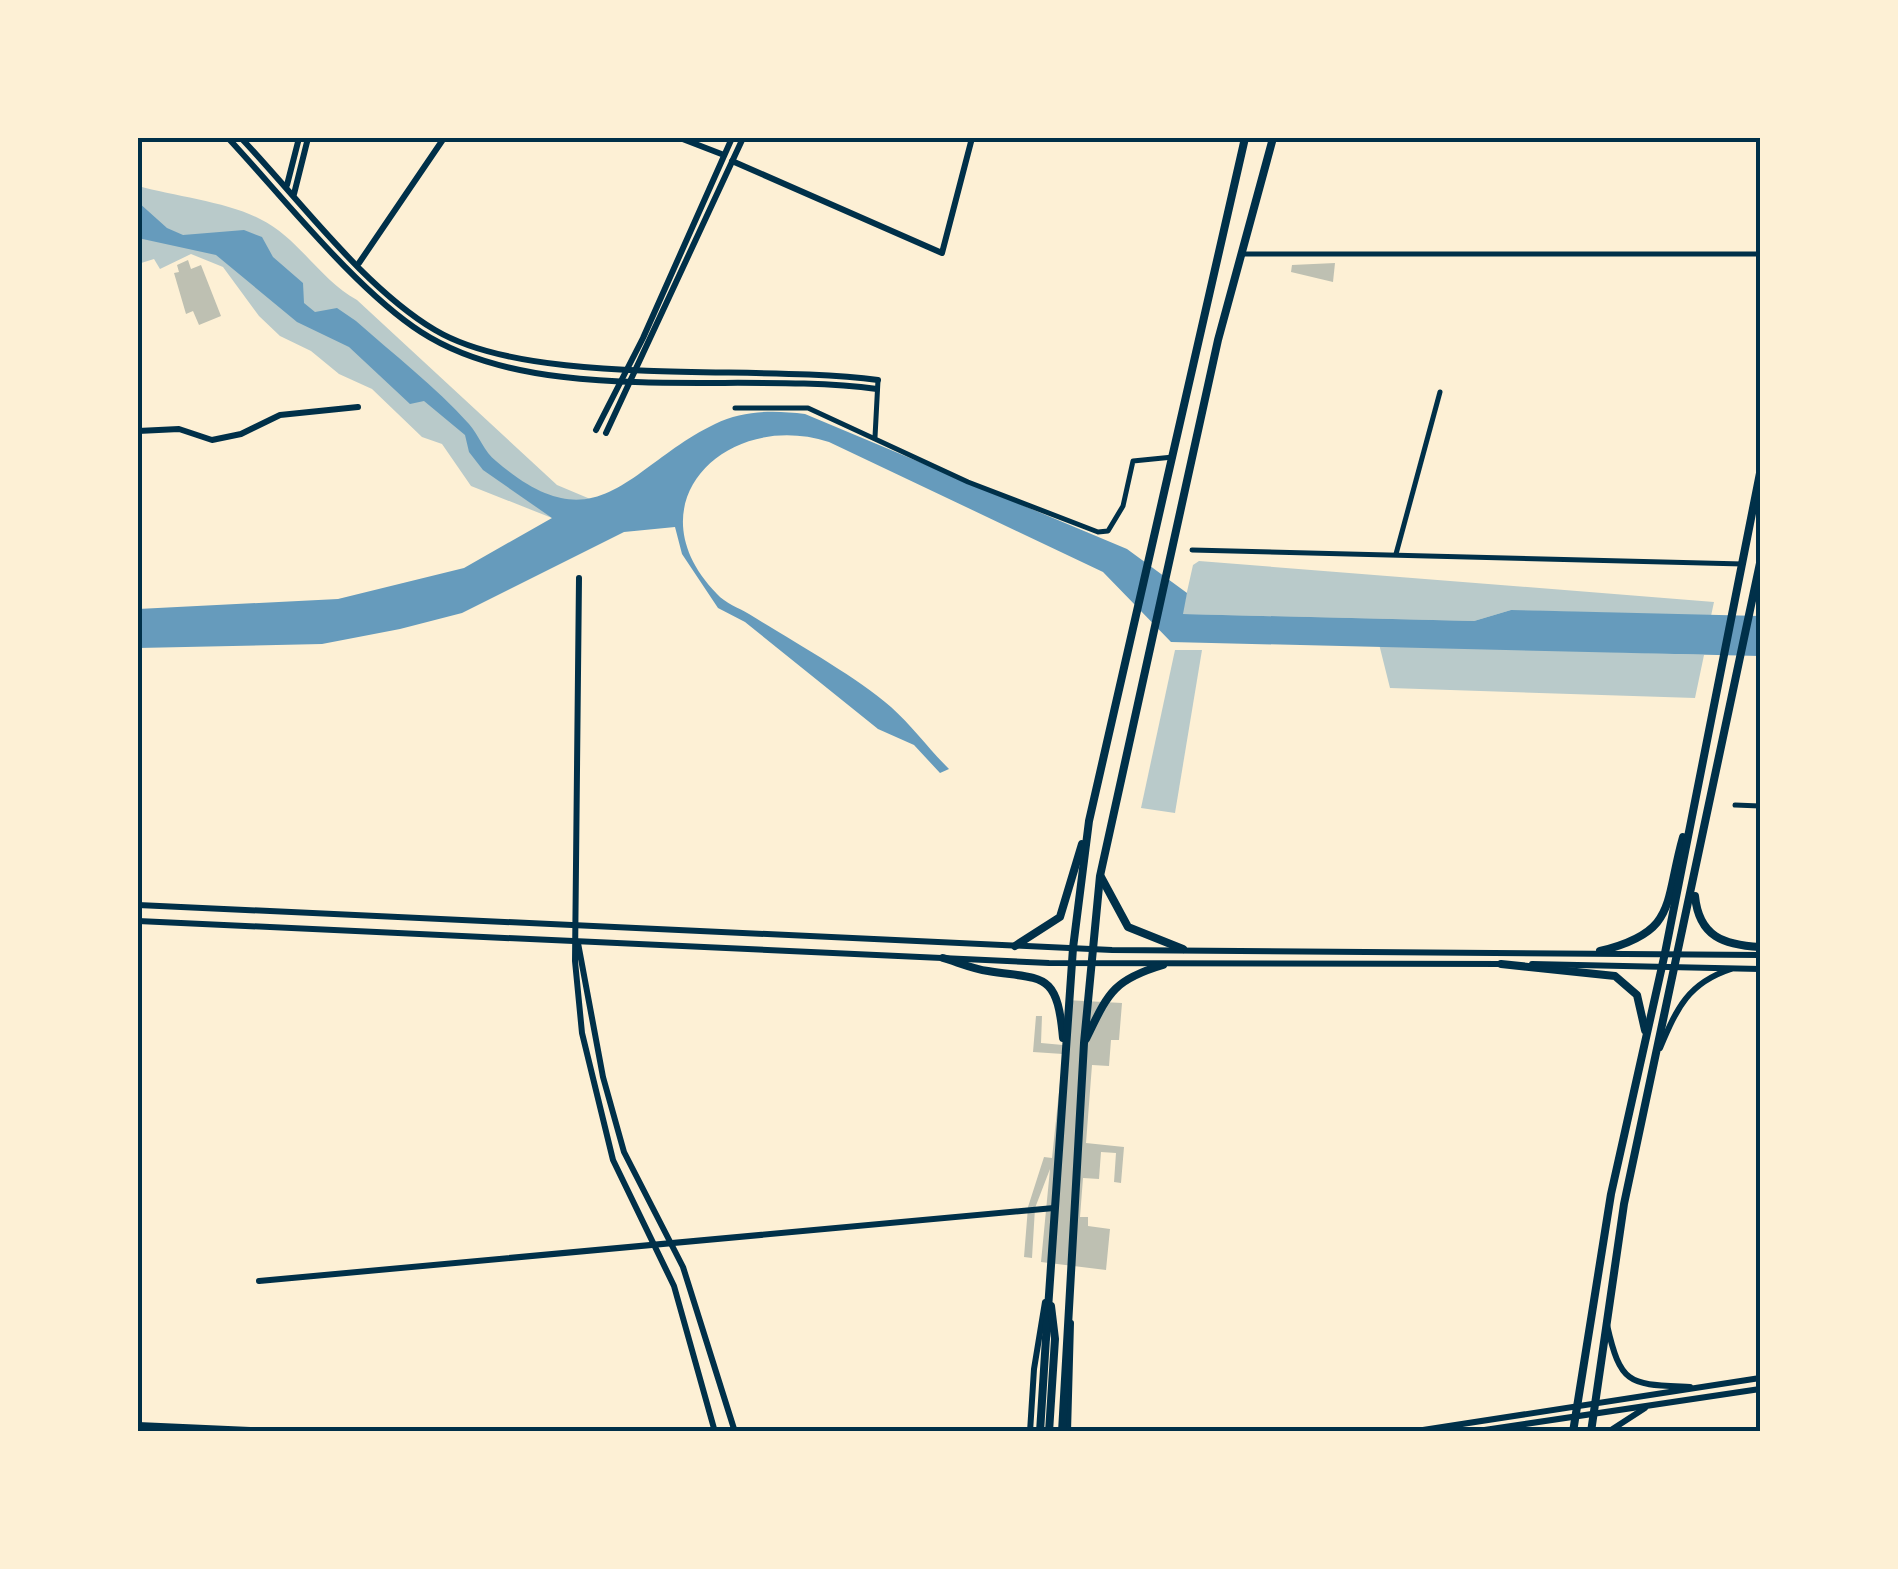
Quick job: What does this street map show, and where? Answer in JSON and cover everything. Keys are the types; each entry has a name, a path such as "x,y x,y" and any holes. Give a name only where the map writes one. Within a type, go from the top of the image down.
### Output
{"main road":[{"path":"228,138 384,303 447,347 510,370 625,380 816,382 878,390"},
{"path":"242,138 406,310 464,344 544,362 818,372 878,380"},
{"path":"284,197 298,138"},
{"path":"291,205 308,138"},
{"path":"359,263 444,138"},
{"path":"680,138 724,155"},
{"path":"632,367 732,138"},
{"path":"596,430 632,367 742,138"},
{"path":"732,161 942,253 972,138"},
{"path":"1015,946 1060,916 1089,821 1245,138"},
{"path":"1065,1432 1068,1286 1091,949 1100,876 1114,827 1152,634 1218,340 1273,138"},
{"path":"606,432 625,380"},
{"path":"138,431 173,428 212,440 248,431 280,415 358,406"},
{"path":"1573,1432 1603,1239 1665,953 1760,472"},
{"path":"1591,1432 1624,1204 1678,966 1760,562"},
{"path":"579,578 577,942 582,1033 612,1160 674,1286 715,1432"},
{"path":"1600,951 1642,938 1662,919 1697,790"},
{"path":"1032,1431 1046,1338 1073,948 1089,821"},
{"path":"1100,876 1128,927 1182,950"},
{"path":"1696,879 1698,913 1709,932 1729,946 1760,947"},
{"path":"138,905 1091,949 1760,955"},
{"path":"138,921 1090,964 1662,965 1760,969"},
{"path":"577,942 618,1136 702,1316 734,1432"},
{"path":"942,958 989,971 1025,973 1041,981 1059,1007 1065,1062"},
{"path":"1502,964 1615,976 1636,995 1646,1033"},
{"path":"1084,1043 1109,992 1129,975 1163,965"},
{"path":"1655,1058 1680,1002 1697,983 1736,968"},
{"path":"259,1281 1054,1208"},
{"path":"1032,1431 1034,1369 1048,1286"},
{"path":"1048,1286 1056,1339 1049,1432"},
{"path":"1065,1432 1074,1346 1068,1286"},
{"path":"1606,1322 1615,1360 1627,1379 1638,1384 1701,1388"},
{"path":"1595,1409 1760,1378"},
{"path":"1410,1432 1650,1405 1760,1388"},
{"path":"1608,1432 1650,1405"},
{"path":"1472,1432 1577,1411"},
{"path":"138,1424 299,1432"}],"street":[{"path":"1244,254 1760,254"},
{"path":"875,437 878,380"},
{"path":"1396,554 1440,392"},
{"path":"736,408 808,408 968,482 1098,532 1112,528 1120,516 1133,462 1173,457"},
{"path":"1192,550 1743,564"},
{"path":"1735,805 1760,806"}],"shaded area":[{"path":"138,186 232,208 274,227 557,485 595,501 552,518 471,486 442,444 422,437 372,389 339,374 311,351 280,336 259,316 223,267 191,254 160,269 154,259 138,264"},
{"path":"1199,561 1714,602 1711,616 1511,610 1474,621 1182,614 1193,565"},
{"path":"1379,644 1704,655 1695,698 1390,688"},
{"path":"1175,650 1202,650 1175,813 1141,808"}],"water":[{"path":"138,202 167,228 183,235 244,230 262,237 273,257 303,283 304,303 315,312 337,308 356,321 456,410 496,461 531,486 561,498 587,499 611,491 685,441 726,419 759,412 805,414 1127,549 1187,593 1183,614 1474,621 1511,610 1760,616 1760,656 1171,642 1103,572 829,442 791,435 755,439 725,452 701,472 687,498 683,528 693,561 724,600 841,671 891,707 949,769 940,773 914,745 878,729 745,622 718,608 682,554 675,527 624,532 462,613 400,629 322,644 138,648 138,609 338,599 464,568 552,518 483,470 469,452 465,435 424,401 410,404 349,347 297,322 216,255 138,238"}],"building":[{"path":"188,260 191,269 201,265 221,316 199,325 193,311 186,314 174,273 179,272 177,265"},
{"path":"1335,263 1333,282 1291,272 1292,265"},
{"path":"1066,1000 1122,1003 1119,1040 1111,1040 1109,1066 1092,1065 1086,1143 1124,1147 1121,1183 1114,1182 1116,1153 1101,1152 1099,1179 1083,1178 1080,1217 1088,1217 1088,1226 1110,1229 1106,1270 1041,1262 1050,1169 1035,1208 1032,1258 1024,1257 1028,1207 1044,1157 1052,1158 1063,1054 1033,1052 1036,1016 1042,1016 1041,1043 1063,1045"}]}
